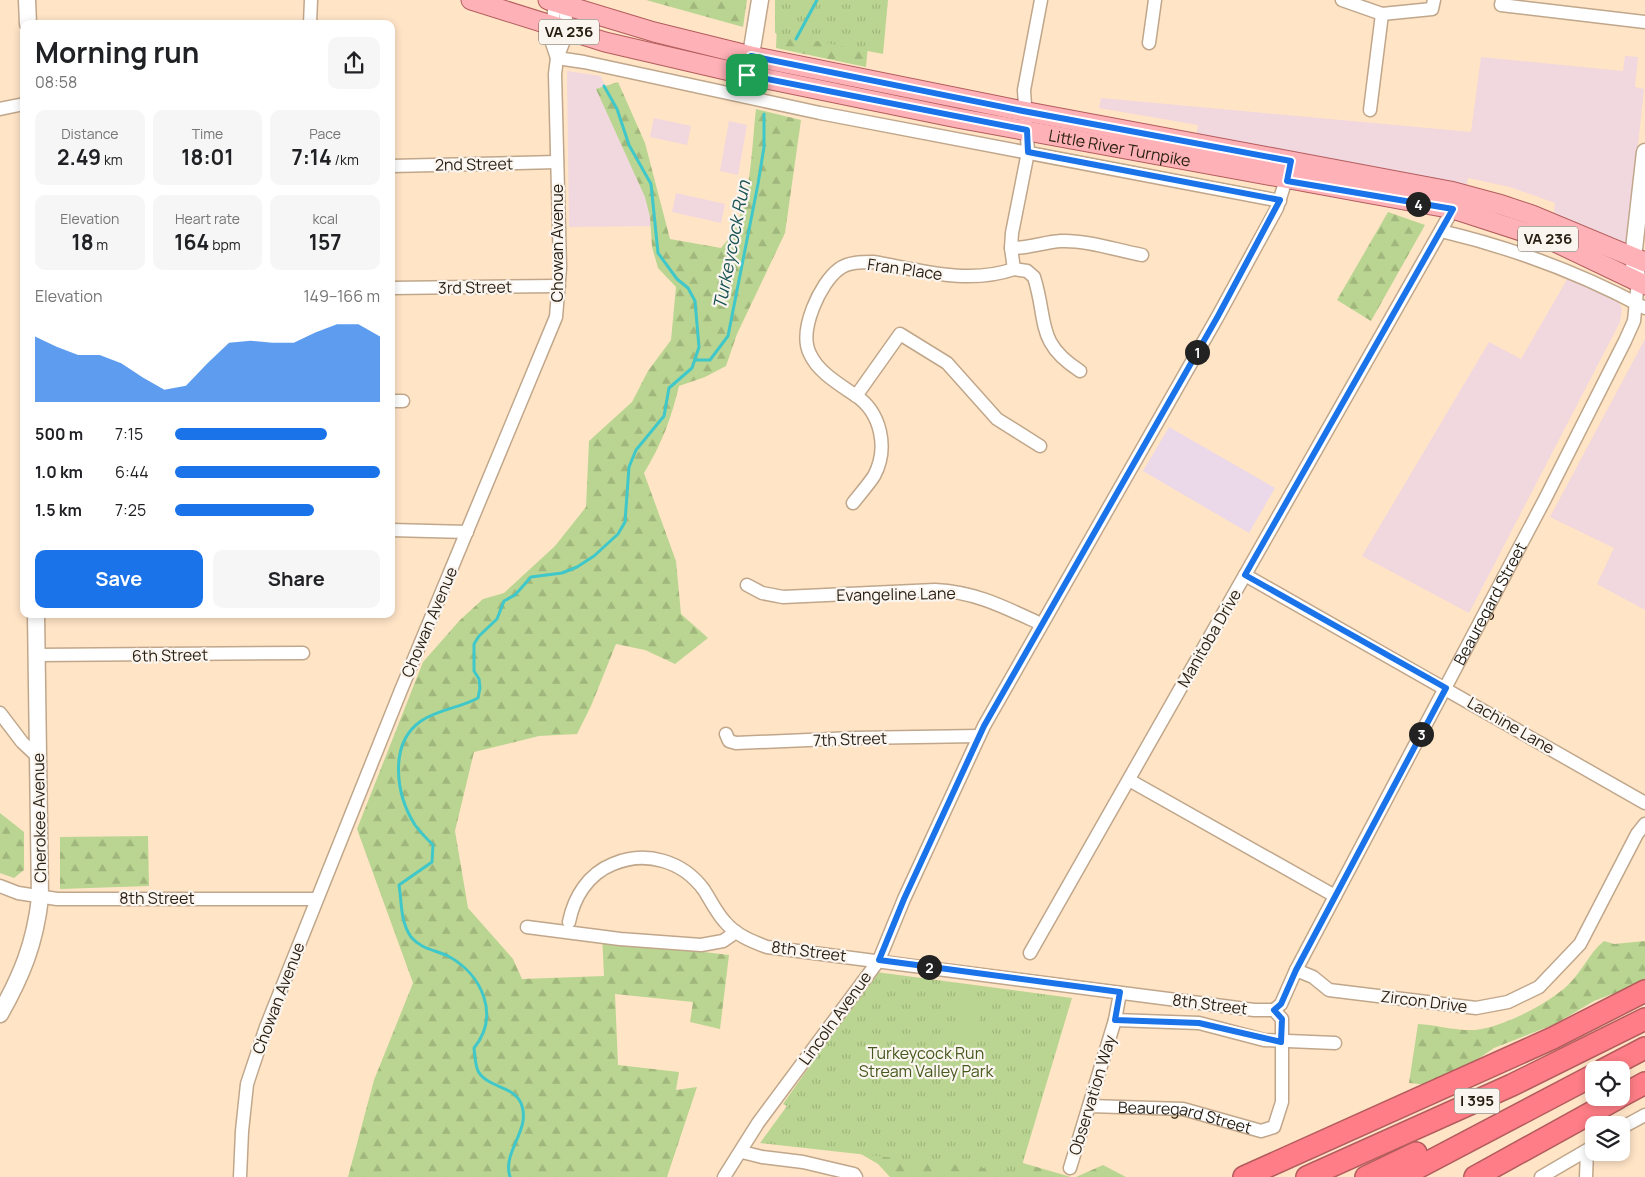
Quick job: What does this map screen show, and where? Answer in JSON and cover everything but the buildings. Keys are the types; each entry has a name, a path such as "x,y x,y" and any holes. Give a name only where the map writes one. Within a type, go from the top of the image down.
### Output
{"highway":[{"path":"1244,1177 1553,1038 1645,991"},
{"name":"I 395","path":"1307,1177 1512,1085 1645,1019"},
{"path":"1621,1061 1645,1048"},
{"path":"1400,1177 1585,1080"},
{"path":"1630,1091 1645,1082"},
{"path":"1475,1177 1604,1106"},
{"path":"1366,1177 1482,1122 1530,1108"}],"main road":[{"name":"Little River Turnpike","path":"471,0 606,42 747,75 1287,181 1453,209 1641,270"},
{"name":"Little River Turnpike","path":"557,3 654,32 751,56 1023,111 1450,191 1502,205 1562,227 1641,270"}],"street":[{"path":"27,0 28,20"},
{"path":"310,20 311,0"},
{"path":"747,75 760,0"},
{"path":"1040,0 1024,90 1023,111 1027,130 1028,152 1011,248 1014,269 1027,271 1034,276 1044,328 1051,343 1062,359 1080,371"},
{"path":"1149,43 1155,0"},
{"path":"1342,0 1382,14 1432,9 1434,0"},
{"path":"1502,0 1502,5 1645,22"},
{"name":"Chowan Avenue","path":"240,1177 243,1109 252,1068 316,898 552,331 558,305 559,286 557,58 550,40 558,28 557,3"},
{"path":"1370,110 1382,14"},
{"path":"557,58 584,62 814,111 1280,200"},
{"path":"0,109 20,105"},
{"path":"1641,270 1645,152"},
{"name":"Lincoln Avenue","path":"724,1177 742,1152 758,1123 879,960 904,899 979,736 1213,324 1280,200 1287,181 1291,161"},
{"name":"2nd Street","path":"395,166 558,162"},
{"name":"Manitoba Drive","path":"1030,953 1453,209"},
{"path":"1441,231 1482,241 1557,266 1641,306"},
{"path":"1011,248 1028,248 1051,242 1073,242 1142,255"},
{"name":"Fran Place","path":"853,503 874,476 881,452 882,440 873,414 866,403 835,382 819,367 809,354 806,338 809,318 826,284 840,268 858,262 873,262 971,278 994,276 1014,269"},
{"name":"Beauregard Street","path":"1090,1106 1183,1109 1261,1131 1274,1128 1282,1102 1282,1019 1274,1010 1281,1004 1296,970 1446,688 1625,341 1641,306 1641,270"},
{"name":"3rd Street","path":"395,288 559,286"},
{"path":"856,396 900,334 946,363 997,419 1040,446"},
{"path":"395,530 467,532"},
{"name":"Lachine Lane","path":"1245,575 1645,803"},
{"name":"Evangeline Lane","path":"747,585 762,593 784,597 935,590 956,591 979,596 1041,624"},
{"name":"Cherokee Avenue","path":"0,1014 23,972 34,940 40,898 36,618"},
{"name":"6th Street","path":"37,655 303,653"},
{"path":"0,713 22,742 38,758"},
{"name":"7th Street","path":"726,734 729,741 736,743 854,738 979,736"},
{"path":"1129,780 1335,896"},
{"name":"Zircon Drive","path":"1296,970 1314,977 1329,990 1476,1008 1508,1002 1539,987 1580,944 1637,834 1645,824"},
{"path":"528,927 620,939 701,945 723,941 736,932 716,910 695,880 684,871 661,860 648,858 620,861 596,874 577,896 569,922"},
{"name":"8th Street","path":"0,886 18,893 40,898 316,898"},
{"name":"8th Street","path":"736,932 767,947 1254,1010 1274,1010"},
{"name":"Observation Way","path":"1070,1168 1115,1020 1120,992"},
{"path":"1115,1020 1199,1023 1281,1042 1335,1043"},
{"path":"1630,1123 1645,1115"},
{"path":"1541,1177 1585,1151"},
{"path":"742,1152 762,1157 803,1162 854,1174 856,1177"},
{"path":"1586,1177 1588,1161"}],"shaded area":[{"path":"1625,56 1638,57 1635,87 1644,89 1627,245 1554,213 1555,203 1510,187 1468,178 1466,188 1195,143 1198,125 1099,108 1101,98 1471,132 1481,57 1623,71"},
{"path":"567,71 601,76 660,226 569,227"},
{"path":"654,118 691,126 687,145 650,137"},
{"path":"729,121 747,125 738,175 720,171"},
{"path":"676,193 725,204 721,223 672,212"},
{"path":"1569,276 1618,300 1622,309 1620,322 1469,613 1362,556 1489,342 1521,359"},
{"path":"1645,339 1645,610 1597,584 1614,548 1550,517"},
{"path":"1169,427 1275,488 1249,533 1143,471"}],"green space":[{"path":"646,0 747,0 743,27"},
{"path":"775,0 888,0 883,54 775,33"},
{"path":"778,0 872,0 866,67 776,48"},
{"path":"618,82 645,143 670,239 721,248 731,235 739,219 744,201 751,163 756,109 801,120 785,233 737,334 726,366 705,377 679,386 665,431 644,473 676,561 681,614 708,638 675,664 645,650 616,644 591,706 577,734 539,736 474,752 455,831 468,908 513,959 522,979 604,976 602,934 705,946 704,952 729,955 720,1029 690,1022 693,1002 615,994 618,1065 679,1072 676,1090 697,1087 667,1177 348,1177 374,1080 413,983 357,829 423,662 460,620 483,599 504,593 555,546 586,507 589,441 632,402 648,371 671,340 676,287 658,268 652,247 650,217 645,197 596,89"},
{"path":"1388,212 1425,225 1371,321 1337,300"},
{"path":"0,813 24,832 24,870 14,878 0,873"},
{"path":"148,836 149,886 60,889 60,837"},
{"path":"1604,941 1614,944 1645,941 1645,985 1620,991 1594,1001 1555,1024 1494,1048 1438,1086 1409,1083 1418,1024 1475,1030 1499,1024 1525,1014 1549,1000 1568,985"},
{"name":"Turkeycock Run Stream Valley Park","path":"876,972 1072,998 1020,1172 760,1143 787,1106 783,1104"},
{"path":"974,999 983,1033 961,1039 953,1004"},
{"path":"868,1139 1002,1157 1071,1177 890,1177 878,1164 861,1154"},
{"path":"1103,1165 1126,1177 1076,1177"}],"waterway":[{"name":"Turkeycock Run","path":"796,39 817,0"},
{"name":"Turkeycock Run","path":"510,1177 510,1159 520,1133 523,1115 522,1106 514,1094 488,1081 478,1071 474,1048 482,1036 486,1023 484,997 478,985 460,964 448,956 424,947 415,941 407,931 403,918 399,885 432,862 433,845 421,833 408,813 403,799 398,770 403,743 410,731 421,721 478,698 480,688 479,679 474,671 474,644 479,636 497,619 504,601 515,595 531,577 562,573 577,567 594,556 618,534 625,522 629,467 636,450 664,416 669,388 692,368 699,347 695,301 688,288 677,279 658,253 651,184 629,145 617,109 604,86"},
{"name":"Turkeycock Run","path":"695,360 710,360 728,336 758,184 764,147 764,114"}],"route":[{"path":"751,56 1023,111 1291,161 1287,181 1453,209 1245,575 1446,688 1296,970 1281,1004 1274,1010 1282,1019 1281,1042 1264,1040 1199,1023 1115,1020 1120,992 879,960 897,914 984,726 1218,316 1280,200 1028,152 1027,130 957,118 747,75 751,56"}]}
